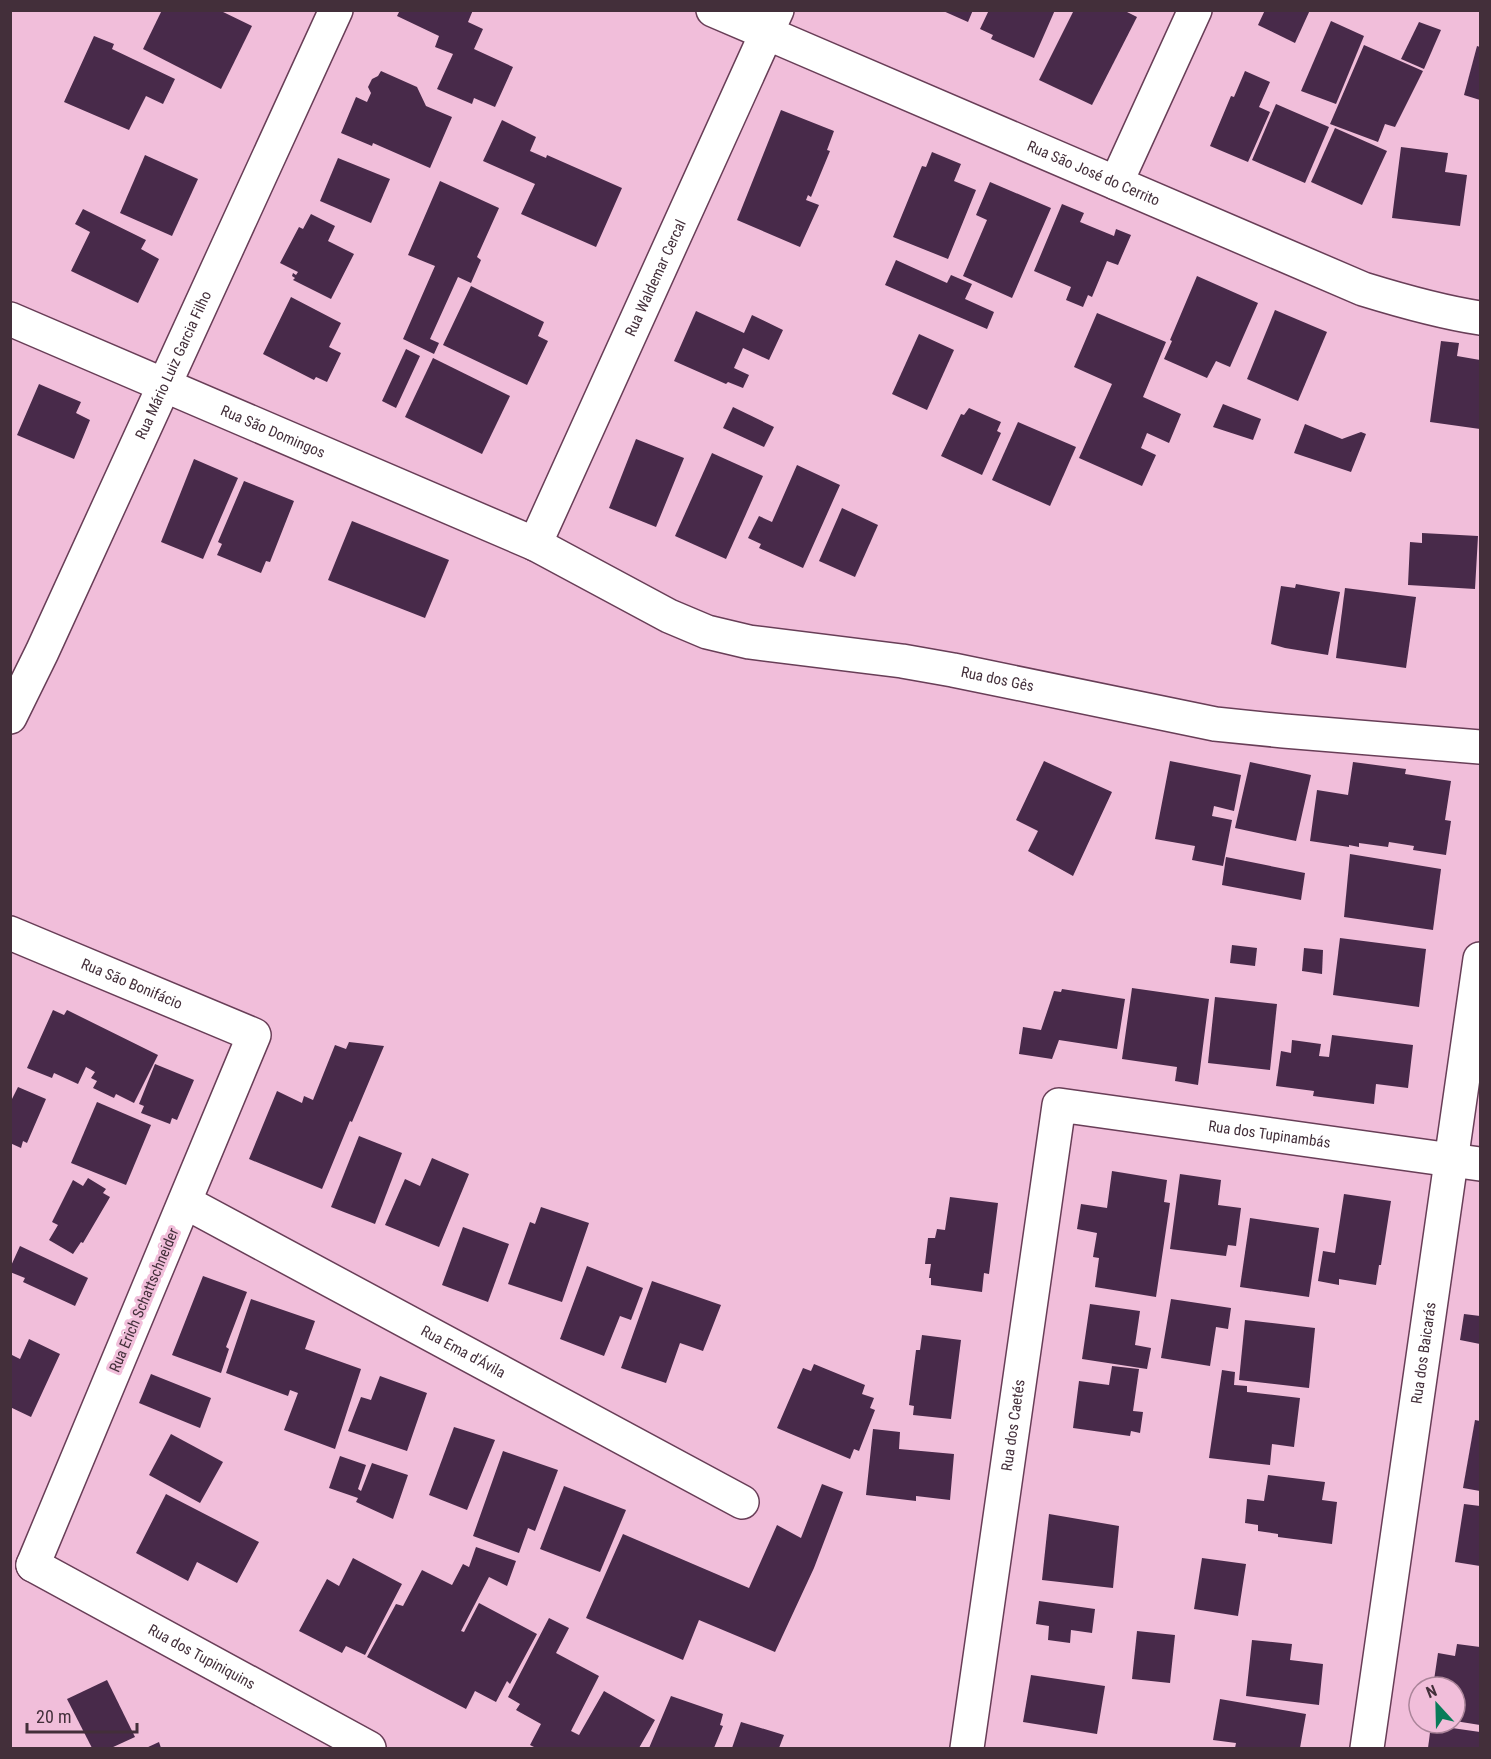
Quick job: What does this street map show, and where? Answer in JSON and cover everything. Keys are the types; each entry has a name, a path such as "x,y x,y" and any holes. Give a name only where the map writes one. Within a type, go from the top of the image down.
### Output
{"street":[{"name":"Rua Mário Luiz Garcia Filho","path":"10,717 42,652 336,10"},
{"name":"Rua São José do Cerrito","path":"712,10 772,22 1116,183 1363,289 1445,313 1480,318"},
{"path":"1116,183 1195,10"},
{"name":"Rua Waldemar Cercal","path":"535,544 772,22"},
{"name":"Rua São Domingos","path":"10,319 535,544"},
{"name":"Rua dos Gês","path":"535,544 669,616 707,632 749,642 902,661 965,672 1215,724 1480,747"},
{"name":"Rua São Bonifácio","path":"10,933 254,1035"},
{"name":"Rua dos Baicarás","path":"1367,1749 1466,1162 1480,959"},
{"name":"Rua Erich Schattschneider","path":"22,1570 185,1202 254,1035"},
{"name":"Rua dos Tupinambás","path":"1059,1104 1466,1162"},
{"name":"Rua dos Caetés","path":"967,1749 1059,1104"},
{"name":"Rua Ema d'Ávila","path":"185,1202 742,1502"},
{"name":"Rua dos Tupiniquins","path":"22,1570 369,1749"}],"building":[{"path":"162,10 219,10 252,26 221,89 143,49"},
{"path":"400,10 473,10 468,22 483,29 474,49 513,67 495,107 474,98 472,104 437,89 453,54 435,47 439,36 397,16"},
{"path":"941,10 973,10 968,22"},
{"path":"989,10 1055,10 1034,58 991,39 993,35 980,29"},
{"path":"1074,10 1123,10 1137,17 1092,105 1039,80"},
{"path":"1265,10 1310,10 1295,43 1258,25"},
{"path":"1331,21 1364,36 1336,104 1301,91"},
{"path":"1419,22 1441,30 1424,69 1401,59"},
{"path":"94,36 114,44 112,49 175,79 163,104 146,96 129,130 64,102"},
{"path":"1364,45 1423,71 1395,127 1385,124 1378,142 1330,124"},
{"path":"1477,46 1480,47 1480,100 1464,95"},
{"path":"381,71 417,87 426,106 452,117 430,168 373,143 372,146 341,133 356,97 367,102 371,93 368,87 372,79"},
{"path":"1245,71 1270,82 1259,107 1270,112 1248,162 1210,146 1231,96 1234,97"},
{"path":"1276,104 1329,127 1305,183 1252,160"},
{"path":"781,110 834,131 827,150 830,151 811,197 808,195 806,200 819,205 800,247 737,220"},
{"path":"502,120 536,137 530,151 546,158 547,155 622,188 596,247 521,214 535,184 483,161"},
{"path":"1335,128 1387,151 1362,205 1311,182"},
{"path":"1401,147 1448,153 1445,172 1467,175 1460,226 1392,218"},
{"path":"932,152 961,164 954,181 976,190 948,259 893,237 922,166 926,167"},
{"path":"145,155 198,179 172,236 120,213"},
{"path":"338,158 390,179 371,223 320,201"},
{"path":"440,181 499,208 477,257 481,260 471,283 458,277 430,339 439,343 434,354 403,339 435,266 408,255"},
{"path":"990,182 1051,208 1012,298 963,276 987,220 976,215"},
{"path":"1062,204 1084,213 1080,222 1114,236 1116,229 1131,235 1118,265 1107,261 1092,297 1088,295 1083,307 1066,300 1071,287 1034,271"},
{"path":"83,209 146,240 141,249 159,259 138,303 71,271 90,232 75,224"},
{"path":"311,214 335,226 328,241 354,254 331,299 293,280 295,278 292,276 293,273 296,275 298,272 280,263 299,227 303,229"},
{"path":"896,260 947,283 951,275 972,284 965,299 994,312 987,329 885,285"},
{"path":"1197,276 1258,303 1230,367 1216,361 1207,378 1164,359"},
{"path":"471,286 544,322 538,336 548,341 527,385 443,345"},
{"path":"291,297 341,323 329,347 341,353 327,382 316,377 314,380 263,354"},
{"path":"1275,310 1327,332 1298,401 1247,379"},
{"path":"696,311 744,333 752,315 783,330 769,360 743,348 734,368 749,375 743,388 728,382 726,384 674,361"},
{"path":"1097,313 1166,342 1143,397 1181,414 1169,443 1147,433 1141,448 1156,455 1142,486 1079,458 1112,384 1074,367"},
{"path":"919,334 954,350 927,410 892,394"},
{"path":"1441,341 1459,343 1457,356 1480,360 1480,429 1430,422"},
{"path":"406,349 420,356 396,408 382,401"},
{"path":"433,358 510,396 482,454 405,417"},
{"path":"39,384 81,402 76,413 90,420 74,459 17,435"},
{"path":"1223,404 1261,419 1253,440 1213,427"},
{"path":"733,407 774,427 764,447 723,428"},
{"path":"969,408 1001,422 997,431 1001,433 982,475 941,456 961,414 964,415"},
{"path":"1018,422 1076,447 1050,506 992,480"},
{"path":"1305,424 1342,439 1361,432 1366,434 1351,472 1294,453"},
{"path":"636,439 684,458 656,527 609,508"},
{"path":"712,453 763,476 726,559 675,536"},
{"path":"194,459 238,478 203,559 161,542"},
{"path":"797,465 840,485 803,568 759,548 761,544 748,538 759,516 772,522"},
{"path":"244,481 294,501 270,562 266,561 261,573 217,555 222,544 218,542"},
{"path":"842,508 878,525 855,577 819,561"},
{"path":"352,521 449,560 425,618 328,580"},
{"path":"1422,533 1478,536 1475,589 1408,585 1410,542 1422,543"},
{"path":"1296,584 1340,592 1328,655 1271,644 1281,586 1295,588"},
{"path":"1345,588 1416,597 1406,668 1336,658"},
{"path":"1044,761 1112,792 1073,876 1028,851 1038,831 1016,820"},
{"path":"1170,761 1241,775 1234,811 1214,806 1212,816 1232,820 1223,866 1192,860 1195,846 1155,839"},
{"path":"1250,762 1311,775 1296,841 1235,828"},
{"path":"1353,762 1406,769 1405,774 1451,781 1445,820 1451,821 1446,855 1413,850 1414,846 1389,842 1388,847 1359,843 1359,847 1349,845 1349,847 1310,841 1317,790 1348,795"},
{"path":"1350,854 1441,869 1433,930 1344,917"},
{"path":"1226,857 1305,873 1301,900 1222,885"},
{"path":"1340,938 1426,949 1419,1007 1333,995"},
{"path":"1232,945 1257,948 1255,966 1230,963"},
{"path":"1304,948 1323,950 1322,974 1302,971"},
{"path":"1132,988 1209,999 1198,1085 1175,1081 1177,1067 1122,1059"},
{"path":"1062,989 1125,999 1117,1049 1059,1040 1052,1059 1019,1054 1023,1027 1041,1030 1054,991 1061,992"},
{"path":"1215,997 1277,1004 1270,1070 1208,1063"},
{"path":"53,1010 64,1015 67,1010 158,1055 134,1103 116,1094 114,1098 93,1088 97,1081 91,1078 95,1072 86,1067 78,1084 54,1073 52,1078 27,1068"},
{"path":"1332,1035 1413,1045 1408,1088 1376,1084 1374,1104 1313,1096 1314,1091 1276,1086 1281,1051 1291,1053 1292,1040 1321,1044 1319,1056 1329,1057"},
{"path":"349,1042 384,1046 322,1189 249,1159 277,1091 302,1103 304,1096 313,1100 335,1045 346,1049"},
{"path":"155,1064 194,1080 177,1120 172,1118 170,1124 141,1113 144,1106 139,1104"},
{"path":"18,1087 46,1099 27,1143 23,1141 21,1148 10,1143 10,1103"},
{"path":"97,1102 151,1125 126,1185 71,1163"},
{"path":"359,1136 402,1153 375,1224 331,1207"},
{"path":"432,1158 469,1174 439,1247 385,1225 405,1179 420,1186"},
{"path":"1112,1171 1167,1180 1164,1202 1170,1203 1156,1297 1095,1287 1099,1258 1093,1257 1097,1233 1077,1229 1081,1204 1107,1208"},
{"path":"1180,1174 1221,1180 1218,1205 1241,1208 1236,1246 1228,1245 1226,1256 1170,1249"},
{"path":"88,1178 106,1189 103,1193 110,1197 83,1243 81,1242 73,1254 49,1240 58,1225 52,1222 73,1180 83,1186"},
{"path":"1344,1194 1391,1201 1376,1285 1339,1279 1339,1285 1318,1281 1323,1251 1335,1253"},
{"path":"950,1197 998,1203 989,1274 984,1273 982,1292 931,1285 931,1278 929,1278 931,1264 925,1264 928,1238 935,1238 937,1229 945,1230"},
{"path":"541,1207 589,1223 562,1302 508,1284 530,1222 535,1224"},
{"path":"1250,1218 1319,1228 1309,1297 1240,1287"},
{"path":"463,1227 509,1244 488,1302 442,1285"},
{"path":"20,1246 88,1278 75,1306 23,1282 25,1278 10,1272"},
{"path":"587,1266 643,1288 631,1320 620,1316 604,1356 560,1339"},
{"path":"203,1276 247,1292 226,1347 229,1349 221,1373 172,1355"},
{"path":"652,1281 721,1305 703,1351 680,1343 666,1383 621,1368"},
{"path":"251,1299 315,1321 305,1349 361,1369 335,1449 284,1430 298,1393 290,1390 288,1396 226,1373"},
{"path":"1171,1299 1231,1308 1228,1329 1216,1327 1210,1366 1161,1358"},
{"path":"1090,1304 1140,1311 1135,1345 1151,1348 1147,1369 1082,1359"},
{"path":"1464,1314 1480,1316 1480,1344 1460,1340"},
{"path":"1245,1320 1315,1328 1309,1388 1239,1380"},
{"path":"922,1335 961,1340 951,1419 913,1415 914,1406 909,1405 916,1350 920,1350"},
{"path":"29,1339 60,1354 31,1417 10,1407 10,1354 20,1359"},
{"path":"814,1364 865,1385 862,1394 874,1398 870,1408 875,1410 859,1451 854,1449 850,1459 777,1428 803,1368 811,1371"},
{"path":"1112,1366 1139,1369 1133,1411 1143,1412 1140,1433 1131,1431 1130,1436 1073,1428 1079,1381 1109,1385"},
{"path":"1222,1370 1235,1372 1234,1385 1247,1386 1247,1392 1300,1398 1294,1447 1272,1444 1270,1465 1209,1458"},
{"path":"151,1374 211,1398 200,1428 139,1403"},
{"path":"380,1376 427,1393 407,1451 348,1431 361,1397 371,1400"},
{"path":"1475,1420 1480,1421 1480,1491 1463,1488"},
{"path":"454,1427 495,1440 467,1510 429,1495"},
{"path":"873,1429 900,1432 899,1449 954,1454 950,1500 916,1496 916,1501 866,1495"},
{"path":"171,1434 223,1462 200,1503 149,1475"},
{"path":"503,1451 558,1470 535,1531 528,1528 519,1553 473,1536"},
{"path":"340,1456 366,1465 358,1489 361,1491 372,1463 408,1475 393,1519 356,1502 358,1498 329,1488"},
{"path":"1268,1475 1325,1482 1322,1500 1337,1502 1332,1544 1278,1537 1278,1534 1258,1531 1258,1525 1245,1523 1247,1499 1264,1501"},
{"path":"822,1484 843,1492 814,1568 775,1652 699,1620 683,1660 586,1618 623,1534 749,1588 777,1525 801,1538"},
{"path":"564,1486 626,1510 600,1572 540,1549"},
{"path":"166,1494 259,1542 237,1583 197,1562 188,1581 136,1553"},
{"path":"1464,1504 1480,1506 1480,1566 1455,1562"},
{"path":"1049,1514 1119,1526 1113,1588 1042,1580"},
{"path":"476,1547 516,1561 507,1586 489,1577 461,1631 464,1632 479,1603 537,1634 510,1684 507,1681 496,1702 475,1691 466,1709 367,1657 396,1604 403,1606 422,1570 452,1585 463,1564 469,1567"},
{"path":"353,1558 402,1584 365,1655 346,1646 342,1653 299,1631 327,1579 339,1586"},
{"path":"1202,1558 1246,1564 1238,1616 1194,1609"},
{"path":"1039,1601 1095,1609 1092,1633 1071,1630 1070,1643 1048,1640 1049,1626 1036,1624"},
{"path":"549,1618 569,1628 556,1653 599,1676 571,1731 579,1735 604,1691 655,1720 639,1748 536,1748 530,1745 541,1724 516,1710 520,1704 508,1697"},
{"path":"1137,1631 1175,1635 1170,1683 1132,1679"},
{"path":"1252,1640 1292,1644 1290,1660 1323,1664 1319,1705 1246,1696"},
{"path":"1457,1644 1480,1647 1480,1725 1467,1723 1467,1675 1435,1675 1438,1653 1455,1656"},
{"path":"1031,1675 1105,1686 1097,1734 1023,1722"},
{"path":"107,1680 135,1737 111,1748 92,1748 67,1699"},
{"path":"671,1696 723,1714 720,1725 723,1726 714,1748 649,1748"},
{"path":"1220,1699 1306,1714 1300,1748 1235,1748 1236,1743 1213,1740"},
{"path":"741,1722 784,1735 779,1748 732,1748"},
{"path":"1467,1730 1480,1732 1480,1748 1428,1748 1430,1735 1467,1735"},
{"path":"159,1742 161,1748 146,1748"}]}
